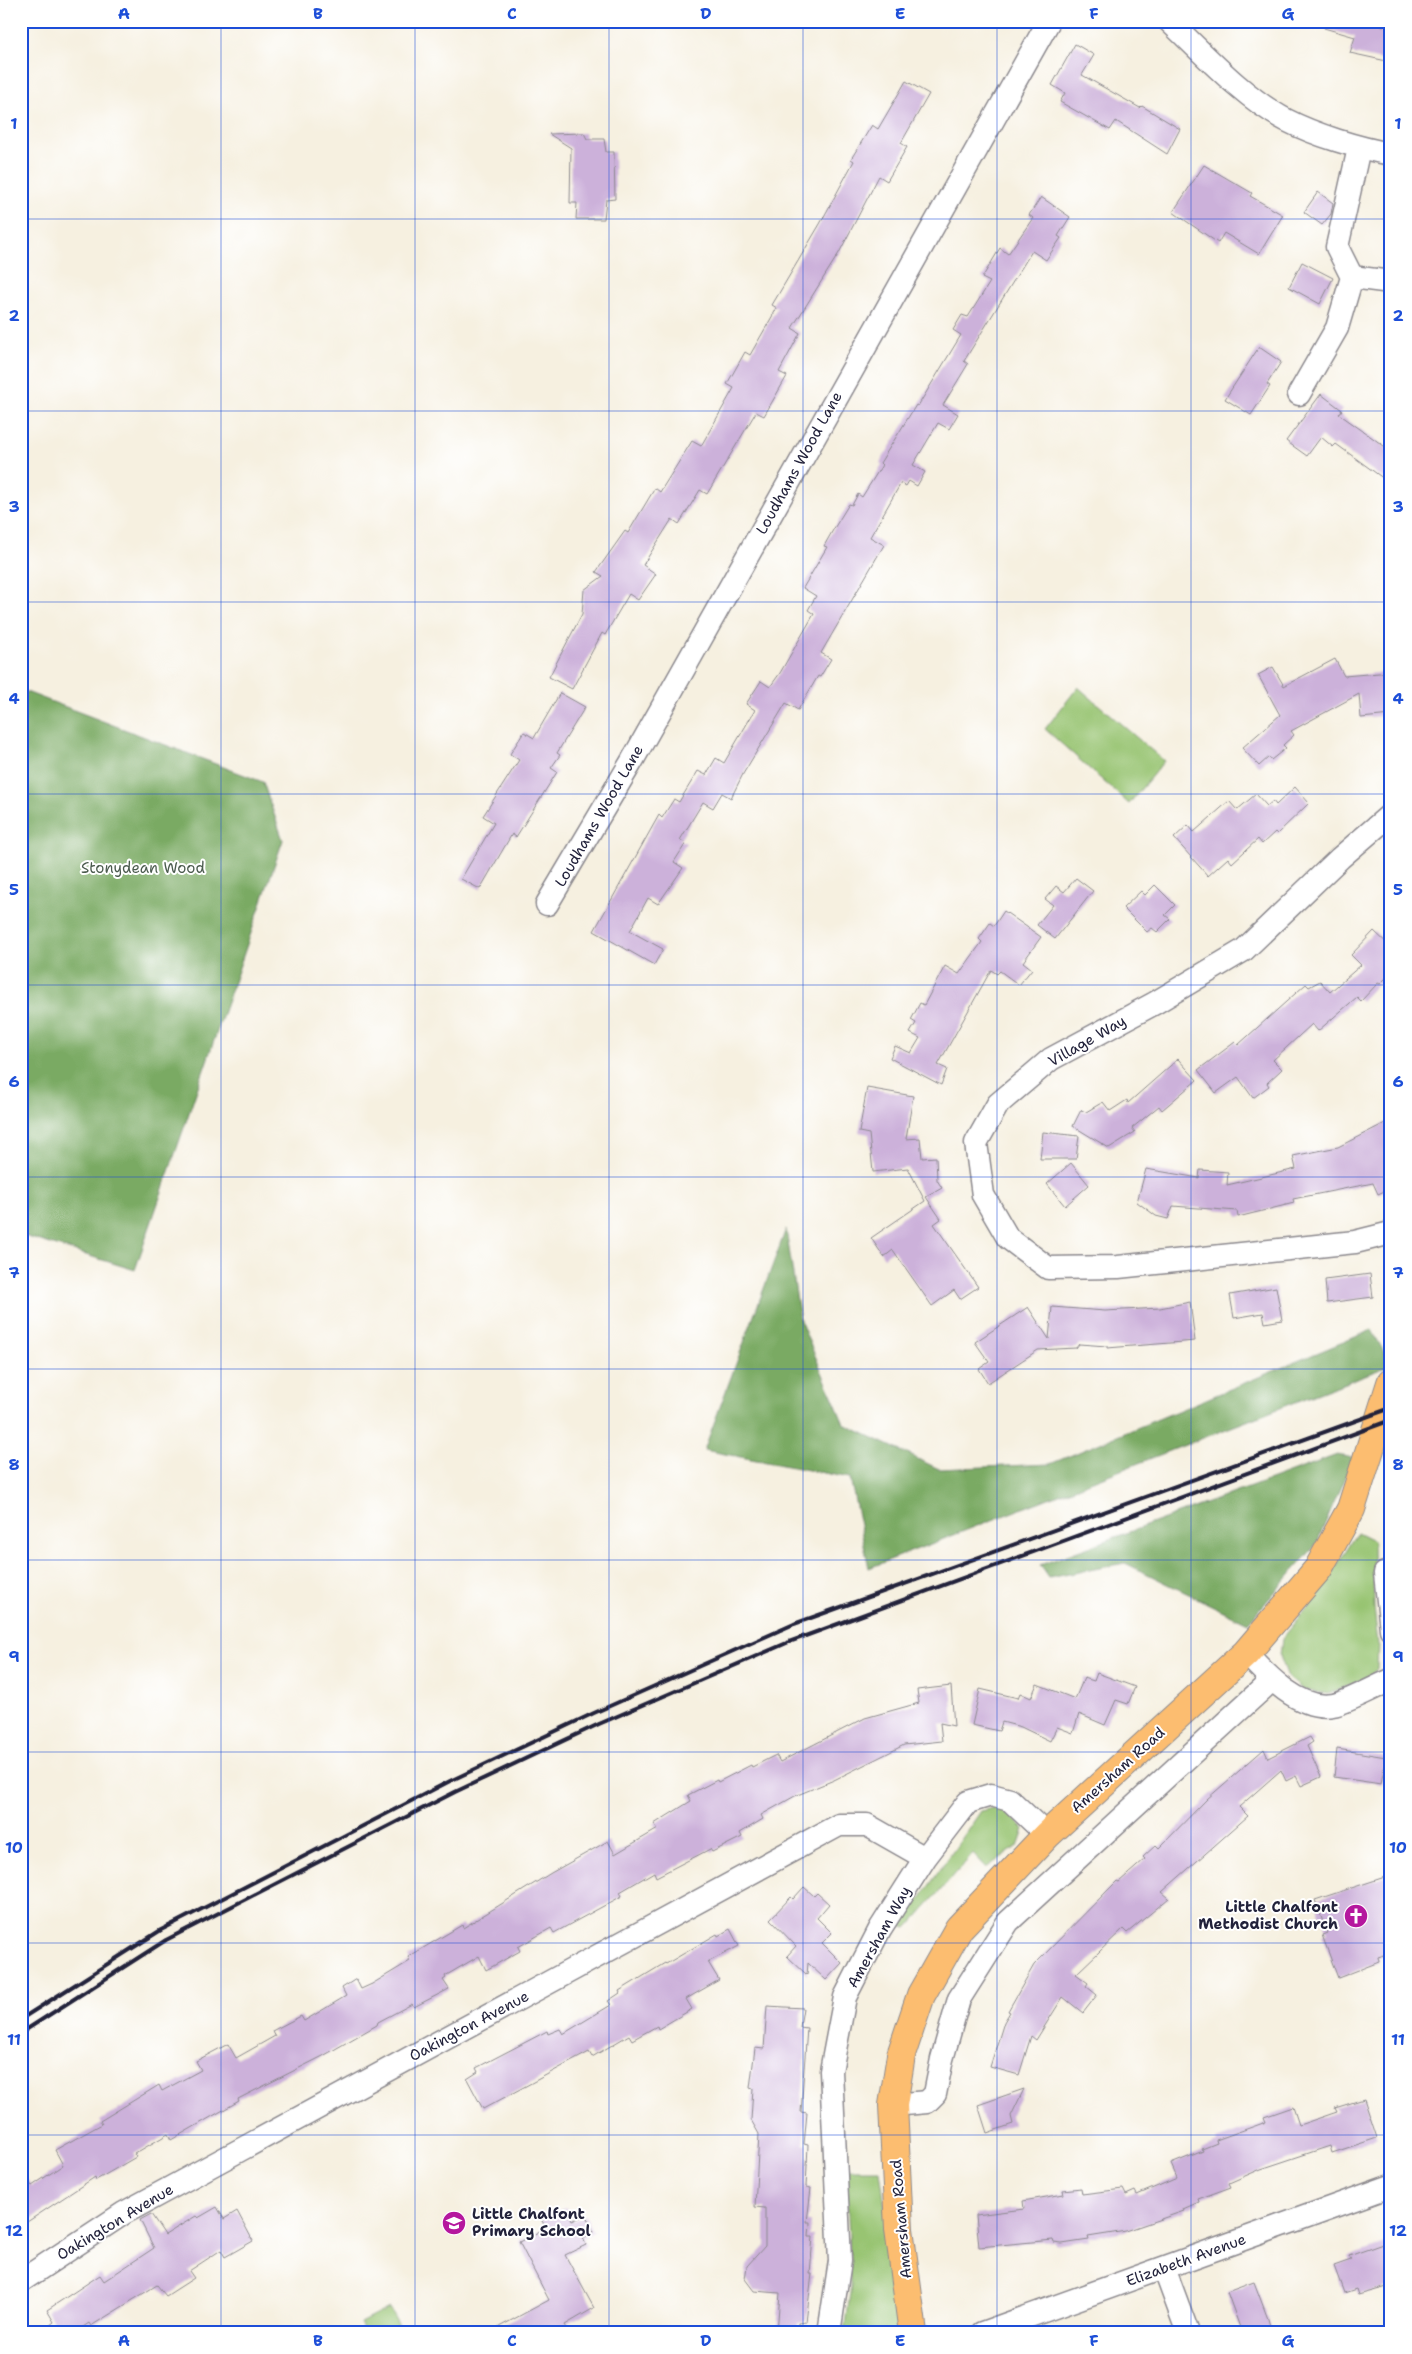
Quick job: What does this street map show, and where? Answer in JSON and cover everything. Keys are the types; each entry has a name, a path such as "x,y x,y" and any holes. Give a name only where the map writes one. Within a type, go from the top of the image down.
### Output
{"main road":[{"name":"Amersham Road","path":"913,2333 899,2229 894,2105 901,2055 921,1995 959,1928 1047,1835 1246,1653 1318,1569 1351,1509 1391,1383"}],"street":[{"name":"Loudhams Wood Lane","path":"548,904 636,753 1049,21"},
{"path":"1169,21 1236,84 1286,120 1359,148 1391,154"},
{"path":"1299,394 1337,328 1352,277 1337,247 1359,148"},
{"path":"1352,277 1391,282"},
{"name":"Village Way","path":"1391,814 1340,858 1244,950 1155,1003 1051,1060 998,1104 976,1143 983,1195 1008,1238 1048,1268 1128,1266 1355,1242 1391,1233"},
{"path":"1388,1572 1391,1629"},
{"path":"1246,1653 1272,1680 1303,1702 1333,1705 1391,1680"},
{"path":"894,2105 927,2102 935,2094 942,2059 959,1999 1008,1922 1272,1680"},
{"name":"Amersham Way","path":"829,2333 840,2261 831,2071 845,1997 880,1929 925,1858 968,1802 990,1795 1010,1800 1047,1835"},
{"name":"Oakington Avenue","path":"21,2281 124,2213 839,1825 867,1825 925,1858"},
{"name":"Elizabeth Avenue","path":"982,2333 1391,2186"},
{"path":"1164,2268 1188,2333"}],"green space":[{"path":"1078,687 1164,761 1129,804 1045,729"},
{"name":"Stonydean Wood","path":"21,690 263,782 283,840 135,1270 21,1235"},
{"path":"786,1229 800,1320 844,1424 939,1469 1050,1464 1372,1330 1391,1365 869,1568 850,1478 704,1450"},
{"path":"1337,1455 1353,1458 1316,1545 1248,1623 1125,1563 1049,1578 1040,1565"},
{"path":"1357,1533 1373,1541 1374,1607 1378,1644 1377,1669 1368,1678 1328,1694 1303,1690 1288,1677 1280,1656 1282,1639 1317,1596"},
{"path":"1001,1806 1024,1829 1018,1846 986,1868 973,1854 907,1928 901,1926 981,1811"},
{"path":"846,2170 880,2170 902,2333 845,2333 851,2284"},
{"path":"389,2308 403,2333 334,2333 344,2330 364,2331 360,2323"}],"building":[{"path":"1325,21 1349,21 1391,27 1391,62 1350,53 1355,37 1324,28"},
{"path":"1075,44 1094,55 1082,75 1140,108 1142,106 1180,129 1167,154 1116,121 1110,130 1060,102 1065,93 1052,85"},
{"path":"906,81 929,94 901,143 907,147 887,181 879,176 839,253 792,328 800,333 779,372 787,376 764,416 756,412 707,494 700,490 679,524 672,519 643,565 656,574 638,600 629,594 605,635 602,633 572,689 549,677 582,614 584,590 603,576 596,572 625,531 628,533 655,488 660,492 692,441 701,446 734,388 727,384 745,352 750,355 777,308 772,305 820,224 854,161 851,159 872,125 878,129"},
{"path":"584,133 587,139 604,139 606,152 614,152 615,199 606,200 604,219 576,219 577,203 570,203 571,148 549,134"},
{"path":"1204,165 1252,193 1250,196 1283,215 1259,254 1224,233 1218,243 1173,212"},
{"path":"1318,192 1333,203 1331,214 1322,225 1304,212"},
{"path":"1041,197 1070,217 1058,236 1061,238 1046,260 1032,251 964,361 968,364 943,405 958,414 949,429 938,423 913,465 925,472 917,486 909,481 906,486 901,483 870,537 884,545 821,653 831,659 820,677 818,676 798,710 786,703 743,774 731,798 722,793 713,808 703,802 680,840 686,843 674,862 683,868 658,904 648,898 630,931 663,949 654,965 594,931 659,815 662,818 674,799 679,802 698,771 706,775 716,758 724,763 755,710 746,704 761,681 770,687 780,673 814,614 808,610 816,596 803,588 827,547 824,546 849,504 852,505 858,494 862,497 882,465 880,463 916,405 918,406 961,335 953,330 962,315 968,317 990,282 982,278 1000,248 1008,254 1033,218 1029,215"},
{"path":"1302,262 1333,278 1320,304 1289,287"},
{"path":"1259,347 1281,362 1267,384 1270,386 1251,415 1225,399"},
{"path":"1321,394 1342,410 1339,414 1391,451 1391,484 1336,444 1333,447 1321,437 1307,456 1286,441"},
{"path":"1335,659 1344,676 1391,672 1391,715 1361,718 1359,694 1291,731 1294,735 1283,745 1286,748 1271,760 1269,757 1259,766 1242,748 1280,715 1258,675 1273,667 1284,686"},
{"path":"560,693 585,707 557,753 560,755 551,768 557,772 516,837 512,834 480,889 461,879 494,823 483,816 519,760 510,754 524,732 534,738"},
{"path":"1295,787 1309,803 1277,834 1275,832 1262,844 1258,839 1232,863 1228,858 1208,876 1174,838 1188,825 1194,832 1229,801 1237,810 1256,794 1267,806 1273,801 1276,805"},
{"path":"1076,878 1093,891 1055,939 1037,925 1053,905 1045,899 1056,886 1064,892"},
{"path":"1155,885 1175,905 1165,915 1170,919 1157,932 1152,928 1147,932 1123,908 1141,891 1145,895"},
{"path":"1004,911 1041,937 1023,962 1032,969 1019,985 1000,971 997,974 991,970 938,1065 947,1069 941,1085 890,1058 895,1046 911,1053 920,1038 910,1033 916,1023 911,1020 920,1003 924,1005 945,966 959,974 982,942 979,939 990,923 994,926"},
{"path":"1374,931 1391,947 1391,973 1380,984 1378,983 1361,1001 1357,997 1318,1031 1312,1024 1273,1060 1282,1069 1267,1083 1269,1086 1253,1098 1238,1077 1216,1093 1198,1070 1235,1042 1238,1045 1306,984 1309,987 1320,981 1330,992 1361,965 1351,955"},
{"path":"1178,1059 1197,1080 1162,1110 1159,1106 1132,1128 1135,1132 1109,1148 1073,1126 1081,1110 1086,1112 1103,1102 1110,1111 1127,1100 1128,1103"},
{"path":"867,1088 913,1096 906,1139 920,1138 922,1158 936,1157 937,1180 942,1188 926,1197 941,1219 934,1224 978,1287 960,1299 954,1290 932,1306 893,1250 884,1257 871,1238 925,1201 908,1168 873,1172 869,1134 859,1132"},
{"path":"1391,1120 1391,1188 1378,1194 1373,1183 1293,1199 1294,1203 1238,1217 1237,1211 1173,1206 1168,1219 1156,1216 1137,1202 1146,1169 1199,1178 1200,1170 1228,1172 1227,1185 1296,1169 1293,1156 1338,1147"},
{"path":"1043,1132 1079,1136 1076,1159 1040,1159"},
{"path":"1071,1163 1089,1185 1065,1206 1047,1184"},
{"path":"1370,1274 1373,1297 1327,1303 1325,1280"},
{"path":"1276,1287 1282,1320 1265,1323 1263,1313 1234,1318 1230,1295"},
{"path":"1190,1302 1195,1341 1107,1348 1107,1346 1079,1344 1076,1348 1038,1350 988,1383 979,1369 989,1362 975,1342 1028,1307 1049,1339 1052,1307 1105,1311 1160,1308"},
{"path":"1097,1673 1135,1687 1128,1704 1116,1700 1105,1725 1079,1714 1073,1733 1057,1727 1050,1741 1021,1727 1002,1722 999,1731 972,1725 980,1689 1018,1698 1020,1693 1031,1698 1037,1684 1075,1699 1084,1678 1094,1681"},
{"path":"951,1686 954,1726 940,1723 942,1741 904,1745 834,1780 795,1796 761,1815 763,1819 740,1833 742,1837 712,1852 710,1849 656,1877 654,1872 620,1892 622,1896 554,1933 551,1928 518,1947 520,1951 486,1970 479,1956 445,1976 446,1978 443,1980 449,1989 414,2007 412,2004 378,2022 377,2025 323,2056 238,2099 239,2101 171,2140 168,2134 134,2154 136,2157 96,2180 95,2177 21,2226 21,2172 32,2186 63,2165 55,2150 102,2124 100,2121 159,2085 162,2091 201,2070 196,2061 228,2044 236,2058 275,2036 272,2031 301,2016 304,2021 346,1996 342,1988 356,1979 361,1989 372,1984 410,1961 408,1957 462,1925 463,1928 551,1873 608,1841 615,1854 658,1829 654,1824 691,1801 688,1795 717,1780 718,1782 776,1755 780,1762 865,1718 919,1703 917,1690"},
{"path":"1310,1737 1313,1742 1307,1746 1321,1777 1301,1786 1296,1776 1286,1781 1281,1770 1239,1807 1248,1816 1162,1892 1169,1898 1127,1933 1123,1929 1076,1974 1088,1983 1086,1986 1097,1995 1083,2013 1063,1997 1036,2040 1031,2036 1019,2075 990,2067 1004,2022 1010,2012 1008,2011 1034,1965 1117,1881 1119,1882 1145,1859 1143,1857 1156,1845 1159,1848 1207,1799 1264,1749 1268,1758"},
{"path":"1337,1749 1386,1757 1381,1784 1334,1777"},
{"name":"Little Chalfont Methodist Church","path":"1391,1875 1391,1953 1378,1957 1379,1962 1338,1978 1322,1935 1327,1933 1315,1900"},
{"path":"804,1887 814,1896 817,1893 829,1904 817,1918 832,1933 822,1943 842,1963 826,1980 808,1963 807,1975 787,1956 796,1946 770,1919 791,1897 793,1899"},
{"path":"730,1929 739,1946 708,1962 719,1980 686,1999 692,2009 658,2029 657,2026 632,2040 629,2035 592,2057 589,2052 483,2109 467,2079 478,2072 476,2068 547,2031 548,2034 560,2029 563,2034 611,2005 608,2001 620,1993 619,1991 665,1963 717,1934 718,1936"},
{"path":"767,2006 803,2008 800,2027 807,2028 801,2112 807,2113 804,2144 808,2145 806,2187 811,2188 807,2222 810,2222 809,2236 813,2236 810,2274 812,2274 806,2322 798,2323 797,2333 777,2333 780,2293 754,2291 745,2279 747,2266 765,2246 765,2208 755,2207 759,2134 751,2120 753,2089 750,2088 755,2048 764,2049"},
{"path":"1024,2089 1011,2116 1013,2124 987,2133 978,2105"},
{"path":"1364,2099 1377,2138 1332,2153 1330,2146 1261,2169 1229,2183 1231,2187 1198,2199 1199,2202 1183,2209 1184,2211 1126,2231 1088,2237 1089,2240 1062,2244 1054,2243 1053,2240 979,2247 976,2215 1024,2209 1023,2201 1064,2194 1063,2190 1081,2188 1082,2194 1123,2189 1126,2195 1135,2191 1137,2195 1177,2178 1171,2164 1203,2151 1202,2149 1217,2143 1216,2140 1266,2122 1264,2117 1293,2107 1299,2125 1337,2112 1335,2108"},
{"path":"217,2207 224,2219 237,2211 253,2241 225,2257 221,2250 189,2271 194,2278 166,2296 157,2285 91,2326 89,2323 74,2333 40,2333 54,2322 47,2310 100,2275 104,2281 154,2248 140,2220 151,2214 165,2235 196,2216 198,2218"},
{"name":"Little Chalfont Primary School","path":"566,2208 572,2221 585,2215 594,2232 583,2238 586,2245 565,2255 594,2308 565,2325 570,2333 488,2333 549,2300 519,2242 546,2228 541,2219"},
{"path":"1391,2241 1391,2286 1358,2295 1356,2289 1344,2293 1334,2266 1351,2260 1349,2256"},
{"path":"1254,2282 1272,2333 1242,2333 1227,2292"}],"railway":[{"path":"21,2019 161,1930 450,1781 594,1713 794,1624 1391,1408"},
{"path":"21,2033 166,1940 455,1792 599,1724 789,1642 1391,1420"}],"place":[{"name":"Little Chalfont Methodist Church","path":"1356,1916"},
{"name":"Little Chalfont Primary School","path":"454,2223"}]}
